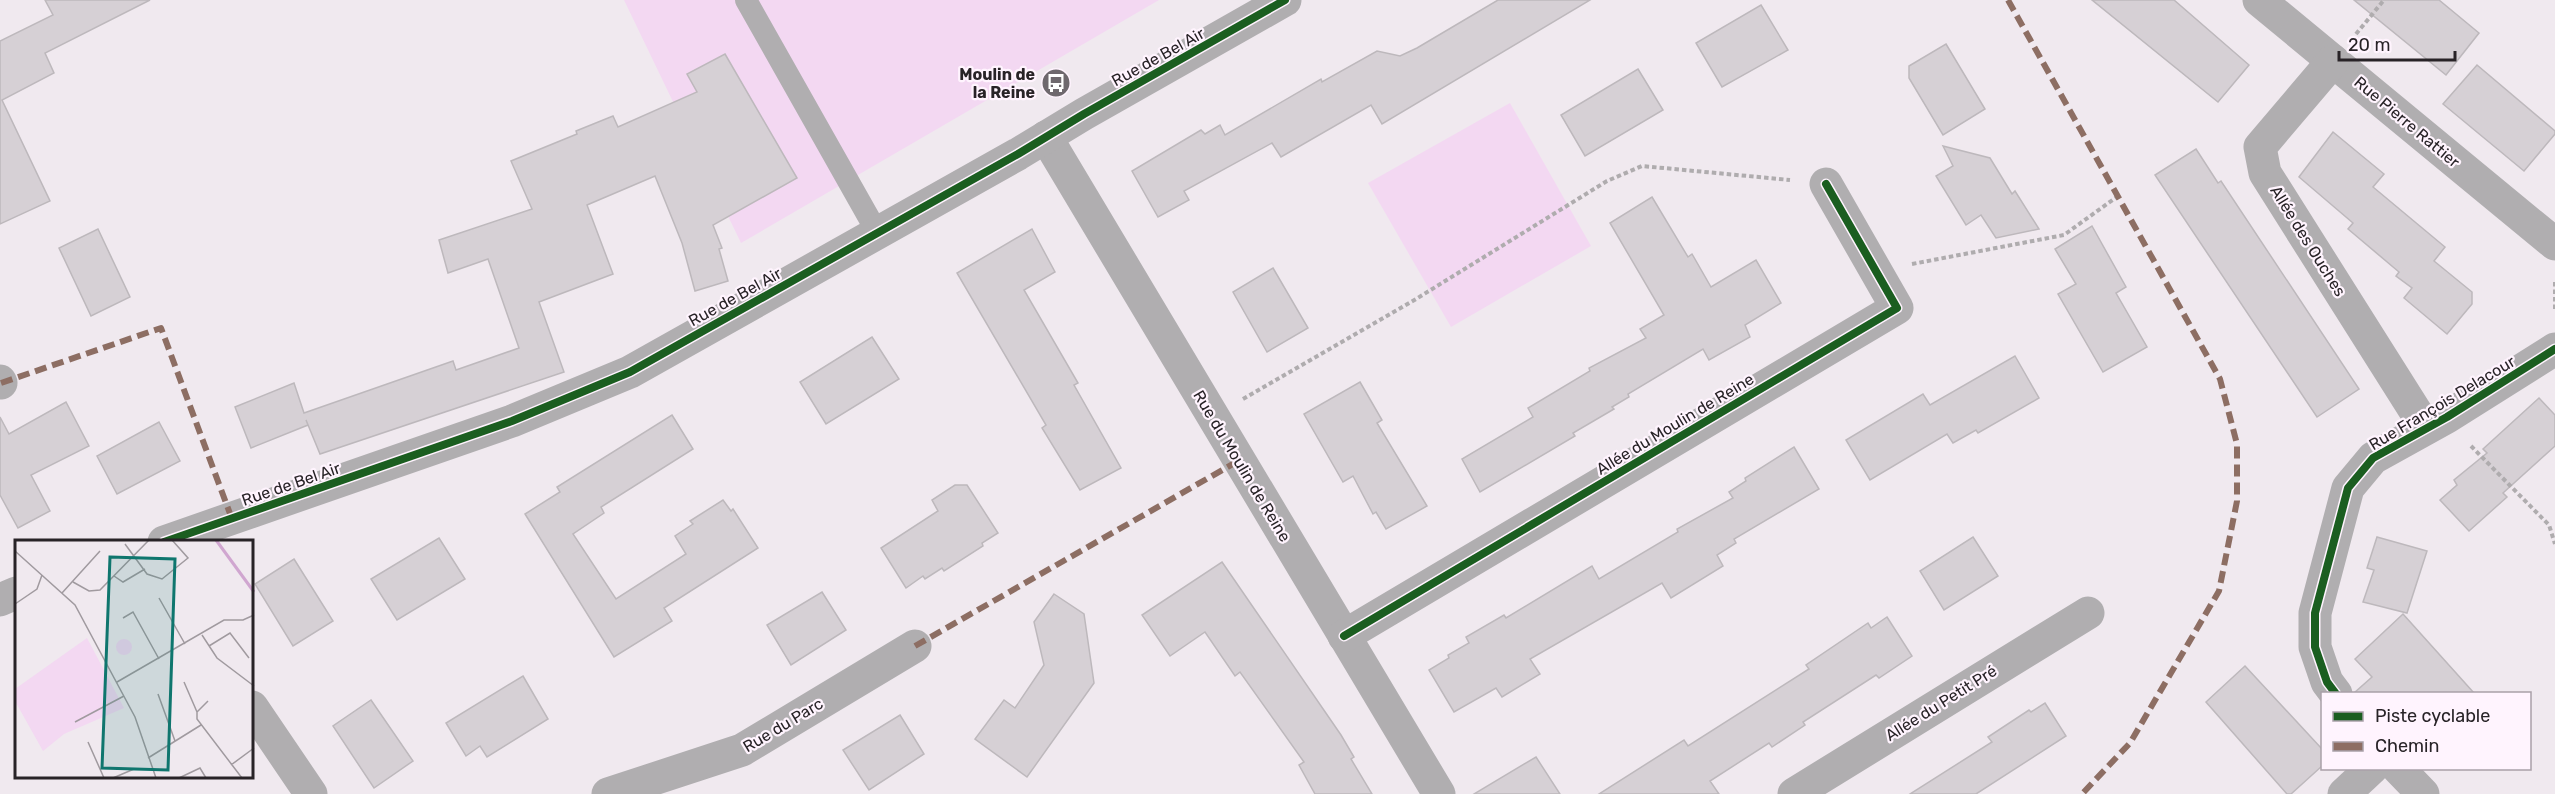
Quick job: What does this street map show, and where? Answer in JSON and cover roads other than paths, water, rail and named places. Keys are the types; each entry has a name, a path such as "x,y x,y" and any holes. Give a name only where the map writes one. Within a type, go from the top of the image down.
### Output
{"street":[{"name":"Rue de Bel Air","path":"170,540 512,421 630,372 1285,0"},
{"name":"Rue Pierre Rattier","path":"2259,0 2555,244"},
{"name":"Allée des Ouches","path":"2333,61 2260,147 2265,173 2437,422"},
{"name":"Rue du Moulin de Reine","path":"1046,137 1438,794"},
{"name":"Allée du Moulin de Reine","path":"1344,636 1897,308 1826,184"},
{"name":"Rue François Delacour","path":"2335,692 2327,682 2315,647 2315,613 2348,488 2373,458 2437,422 2555,349"},
{"path":"0,600 15,593"},
{"name":"Allée du Petit Pré","path":"1794,794 2088,613"},
{"name":"Rue du Parc","path":"608,794 742,750 915,646"},
{"path":"254,710 311,794"},
{"path":"2344,794 2370,770"},
{"path":"2400,770 2423,794"}],"lane":[{"path":"746,0 877,232"}],"place":[{"name":"Moulin de la Reine","path":"1056,83"}]}
